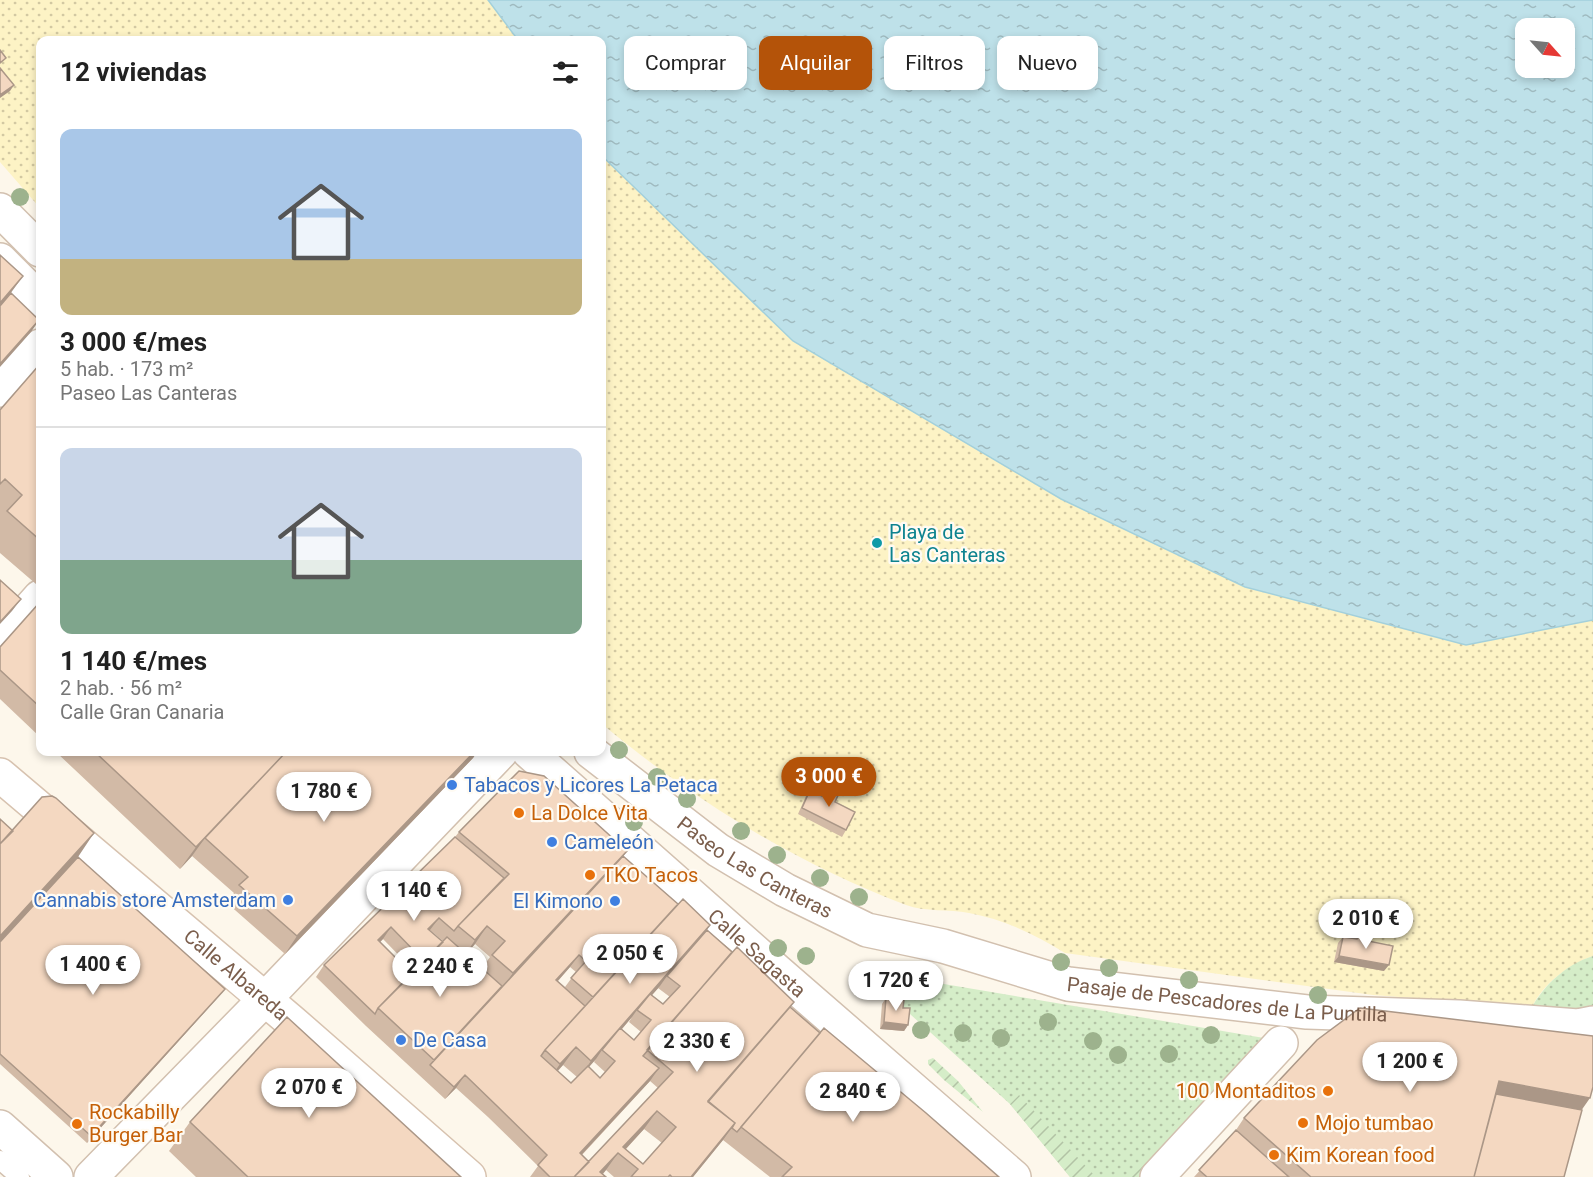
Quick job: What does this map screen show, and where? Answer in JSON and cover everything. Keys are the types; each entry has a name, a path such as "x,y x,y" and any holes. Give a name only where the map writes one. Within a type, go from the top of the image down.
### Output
{"street":[{"path":"0,210 36,246"},
{"path":"0,260 36,296"},
{"path":"0,390 36,350"},
{"path":"0,642 36,602"},
{"path":"91,1177 497,756"},
{"name":"Calle Sagasta","path":"534,756 1014,1177"},
{"name":"Paseo Las Canteras","path":"596,756 718,850 785,890 867,930"},
{"name":"Calle Albareda","path":"0,775 265,999 469,1177"},
{"name":"Pasaje de Pescadores de La Puntilla","path":"867,930 944,946 1068,984 1307,1012 1459,1017 1578,1026 1593,1023"},
{"path":"1157,1177 1281,1042"},
{"path":"0,1127 56,1177"}],"lane":[{"path":"0,1160 20,1177"}],"sand":[{"path":"0,0 488,0 515,36 36,36 36,203 0,162"},
{"name":"Playa de Las Canteras","path":"606,160 793,341 1061,498 1245,587 1466,645 1593,620 1593,956 1575,964 1558,976 1543,990 1532,1007 1373,995 1065,953 1007,924 969,913 929,910 906,905 824,870 746,827 636,752 606,727"}],"green space":[{"path":"1593,956 1593,1071 1532,1007 1543,990 1558,976 1574,964"},
{"path":"861,970 1270,1039 1145,1177 1070,1177 1010,1104"},
{"path":"933,1058 958,1081 983,1112 928,1064 928,1060"},
{"path":"1212,1085 1221,1093 1145,1177 1126,1177"},
{"path":"1019,1095 1096,1177 1070,1177 1010,1104"}],"water":[{"path":"488,0 1593,0 1593,620 1466,645 1245,587 1061,499 793,341 606,160 606,36 515,36"}],"building":[{"path":"0,50 6,58 0,63"},
{"path":"0,68 14,85 0,95"},
{"path":"0,255 23,276 0,303"},
{"path":"11,293 36,317 36,323 0,364 0,306"},
{"path":"36,369 36,536 7,511 22,495 5,479 0,484 0,410"},
{"path":"0,580 21,599 0,622"},
{"path":"36,606 36,703 0,670 0,647"},
{"path":"99,756 282,756 196,847"},
{"path":"282,756 470,756 297,936 239,885 248,877 205,838"},
{"path":"519,771 544,776 627,851 513,973 492,955 505,941 487,926 475,940 458,926 509,874 459,832"},
{"path":"828,785 840,791 835,802 855,812 846,830 802,808 810,790 822,796"},
{"path":"52,796 94,833 0,936 0,844 42,797"},
{"path":"0,819 13,831 0,844"},
{"path":"455,837 504,878 454,931 439,918 428,929 443,942 424,961 391,927 378,940 412,974 378,1008 375,1014 324,965"},
{"path":"623,856 678,904 593,997 571,978 586,961 579,955 556,980 585,1006 541,1056 571,1083 588,1066 600,1078 615,1061 602,1050 620,1028 634,1040 651,1020 637,1010 650,994 663,1004 680,986 667,976 707,930 732,952 643,1056 659,1068 580,1153 589,1162 574,1177 550,1177 538,1165 547,1155 465,1075 454,1087 430,1065"},
{"path":"78,857 225,989 91,1136 0,1054 0,942"},
{"path":"683,899 710,925 591,1061 576,1047 560,1064 545,1050"},
{"path":"1360,931 1370,933 1368,941 1393,946 1389,965 1339,956 1343,937 1357,939"},
{"path":"447,937 502,986 434,1060 378,1008"},
{"path":"737,947 794,1002 708,1101 735,1123 691,1177 672,1177 670,1175 668,1177 631,1177 638,1169 618,1153 600,1172 606,1177 574,1177 673,1072 647,1050","holes":["657,1111 676,1127 643,1164 623,1147"]},
{"path":"886,998 904,1000 903,1008 910,1008 908,1025 884,1022"},
{"path":"790,1007 820,1033 737,1132 732,1128 735,1123 708,1102"},
{"path":"1360,1008 1593,1036 1593,1087 1590,1098 1499,1081 1474,1177 1311,1177 1244,1118 1317,1040"},
{"path":"287,1017 461,1177 248,1177 190,1122"},
{"path":"824,1028 999,1177 782,1177 792,1167 741,1127"},
{"path":"1496,1094 1582,1110 1564,1177 1474,1177"},
{"path":"1236,1130 1289,1177 1207,1177 1199,1170"}],"place":[{"name":"Playa de Las Canteras","path":"877,543"},
{"name":"Tabacos y Licores La Petaca","path":"452,785"},
{"name":"La Dolce Vita","path":"519,813"},
{"name":"Cameleón","path":"552,842"},
{"name":"TKO Tacos","path":"590,875"},
{"name":"Cannabis store Amsterdam","path":"288,900"},
{"name":"El Kimono","path":"615,901"},
{"name":"De Casa","path":"401,1040"},
{"name":"100 Montaditos","path":"1328,1091"},
{"name":"Mojo tumbao","path":"1303,1123"},
{"name":"Rockabilly Burger Bar","path":"77,1124"},
{"name":"Kim Korean food","path":"1274,1155"}]}
